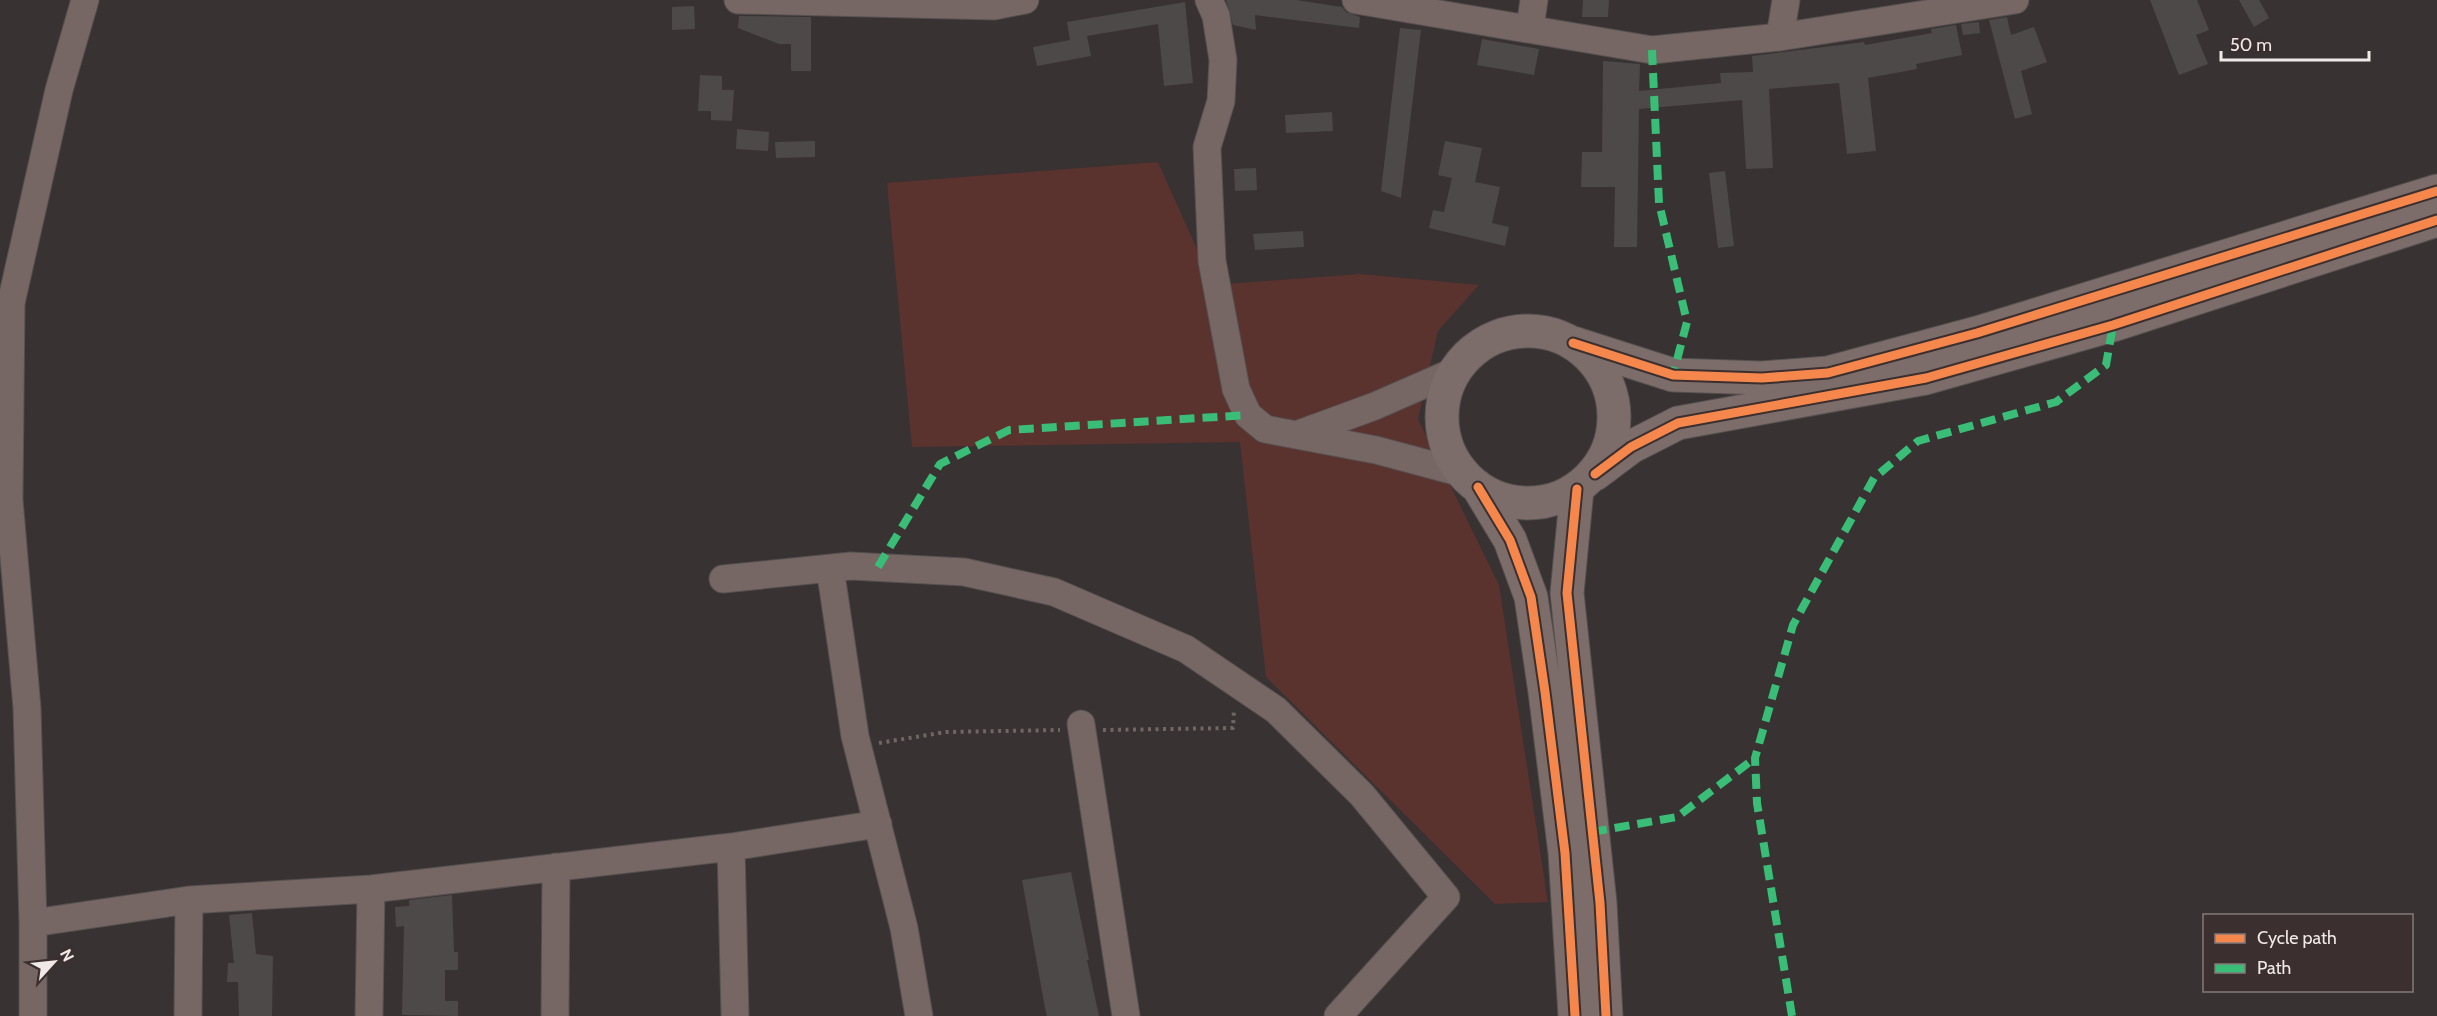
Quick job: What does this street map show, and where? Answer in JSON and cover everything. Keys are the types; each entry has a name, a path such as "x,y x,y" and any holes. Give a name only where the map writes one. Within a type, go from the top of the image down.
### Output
{"highway":[{"path":"1575,1016 1564,853 1531,597 1510,540 1448,450 1442,423 1444,396 1455,371 1472,351 1495,337 1521,331 1548,333 1673,375 1762,378 1828,373 1977,333 2437,191"},
{"path":"1470,480 1496,498 1517,503 1548,501 1586,481 1630,447 1678,423 1926,378 2125,321 2437,220"},
{"path":"1573,343 1593,359 1607,380 1614,403 1614,428 1608,452 1586,481 1567,593 1600,903 1606,1016"}],"street":[{"path":"33,1016 33,923 27,708 9,500 11,303 59,90 85,0"},
{"path":"738,0 994,6 1025,0"},
{"path":"1209,0 1216,16 1223,60 1221,101 1207,147 1212,261 1236,389 1248,415 1265,429 1376,450 1470,480"},
{"path":"1356,0 1652,50 1780,37 1980,2 2015,0"},
{"path":"1530,28 1534,0"},
{"path":"1780,37 1786,0"},
{"path":"1295,435 1375,406 1455,371"},
{"path":"723,579 851,566 964,572 1054,592 1186,649 1276,710 1362,795 1446,897 1338,1016"},
{"path":"830,568 858,747 904,928 919,1016"},
{"path":"1081,729 1126,1016"},
{"path":"33,923 189,900 371,889 731,847 878,824"},
{"path":"731,847 735,1016"},
{"path":"555,1016 556,867"},
{"path":"369,1016 371,889"},
{"path":"188,1016 189,900"}],"path":[{"path":"858,747 946,732 1233,728 1234,704"}],"shaded area":[{"path":"1158,162 1213,285 1360,274 1479,285 1438,331 1418,419 1499,585 1548,902 1495,904 1266,677 1240,442 912,447 887,183"}],"building":[{"path":"1226,0 1296,0 1342,7 1346,12 1360,17 1359,28 1255,15 1256,30 1233,25"},
{"path":"1583,0 1609,0 1608,17 1582,17"},
{"path":"2150,0 2197,0 2209,30 2196,35 2208,64 2179,75"},
{"path":"2239,0 2259,0 2269,18 2254,27"},
{"path":"1185,2 1193,83 1164,86 1158,24 1087,36 1091,56 1037,66 1033,47 1070,40 1067,22"},
{"path":"694,6 695,29 672,30 672,7"},
{"path":"739,16 811,17 811,71 791,71 791,44 779,44 738,28"},
{"path":"2007,17 2011,35 2034,27 2047,62 2021,71 2032,114 2015,119 1989,20"},
{"path":"1979,22 1980,33 1963,35 1961,24"},
{"path":"1956,25 1962,55 1916,64 1917,69 1868,78 1876,151 1847,154 1839,83 1769,89 1773,168 1746,169 1742,100 1639,109 1637,247 1614,247 1615,187 1581,187 1582,152 1602,152 1603,61 1640,64 1639,91 1721,83 1720,73 1753,72 1752,56 1864,42 1865,45 1932,33 1931,29"},
{"path":"1400,28 1421,30 1401,198 1381,191"},
{"path":"1482,39 1539,49 1534,75 1477,65"},
{"path":"700,75 722,76 722,90 734,90 732,121 711,120 711,111 698,111"},
{"path":"1332,112 1333,131 1286,133 1285,115"},
{"path":"737,129 769,132 768,151 736,149"},
{"path":"815,141 815,157 776,158 775,142"},
{"path":"1445,141 1482,148 1475,182 1500,187 1492,223 1509,227 1505,246 1429,228 1433,210 1444,212 1452,178 1438,175"},
{"path":"1256,168 1257,190 1235,191 1234,169"},
{"path":"1725,171 1734,246 1718,248 1709,173"},
{"path":"1303,231 1304,247 1255,250 1253,234"},
{"path":"1071,872 1099,1016 1047,1016 1045,1008 1022,880"},
{"path":"452,895 454,952 458,952 458,970 445,970 445,1001 458,1001 458,1016 402,1015 404,926 396,927 395,907 409,906 409,900"},
{"path":"252,913 256,954 273,956 272,1016 239,1016 238,982 227,982 228,963 234,963 229,915"}],"marked path":[{"path":"1652,50 1659,203 1687,322 1673,375"},
{"path":"1792,1016 1757,803 1755,758 1793,625 1874,478 1918,441 2056,402 2106,365 2113,325"},
{"path":"878,567 940,464 1009,430 1248,415"},
{"path":"1592,832 1677,817 1755,758"}],"cycle path":[{"path":"1573,343 1673,375 1762,378 1828,373 1977,333 2437,191"},
{"path":"1595,474 1631,447 1678,423 1926,378 2113,325 2437,220"},
{"path":"1478,487 1510,540 1531,597 1565,853 1575,1016"},
{"path":"1577,489 1567,593 1600,903 1606,1016"}]}
